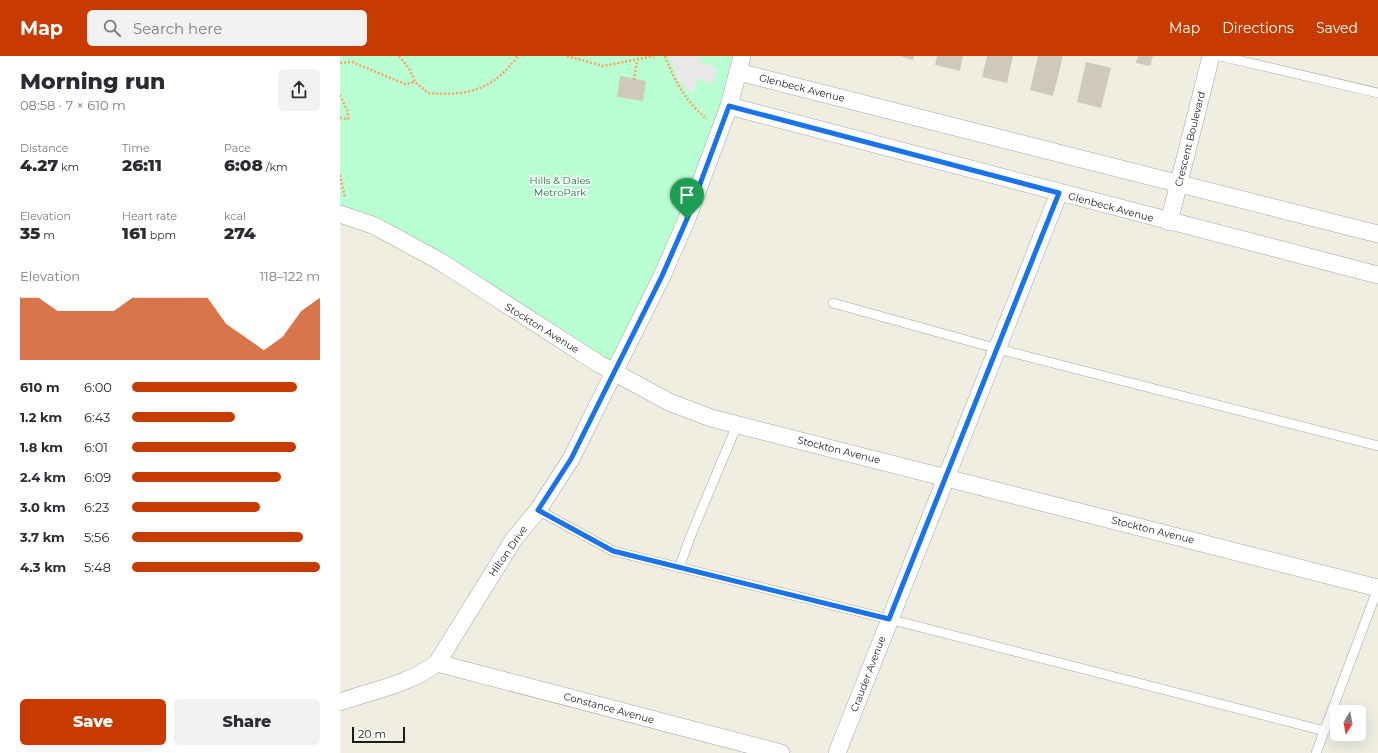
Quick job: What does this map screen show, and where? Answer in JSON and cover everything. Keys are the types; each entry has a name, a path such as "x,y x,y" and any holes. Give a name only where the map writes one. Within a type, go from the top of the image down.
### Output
{"street":[{"name":"Crescent Boulevard","path":"1169,222 1211,56"},
{"name":"Hilton Drive","path":"340,702 401,682 429,670 437,663 514,539 538,510 571,459 662,276 687,219 729,106 740,64"},
{"name":"Glenbeck Avenue","path":"740,64 1179,183 1378,234"},
{"name":"Glenbeck Avenue","path":"729,106 1378,276"},
{"name":"Crauder Avenue","path":"837,753 1059,193"},
{"name":"Stockton Avenue","path":"342,217 375,226 441,262 510,308 614,372 669,402 711,418 1378,588"},
{"name":"Constance Avenue","path":"437,663 781,753"}],"lane":[{"path":"1220,56 1378,93"},
{"path":"833,303 998,349 1378,446"},
{"path":"680,568 691,536 737,425"},
{"path":"538,510 613,551 889,619 1325,731"},
{"path":"1316,753 1378,588"}],"path":[{"path":"399,56 410,70 415,82 428,93 457,95 477,89 498,79 518,56"},
{"path":"567,56 604,66 636,61 654,56"},
{"path":"665,56 680,91 690,103 711,122 722,125"},
{"path":"634,80 636,61"},
{"path":"340,64 352,62 404,84 415,82"},
{"path":"340,95 348,112 348,119 340,119"}],"green space":[{"name":"Hills & Dales MetroPark","path":"340,56 742,56 729,106 614,372 510,308 340,214"}],"shaded area":[{"path":"669,56 699,56 701,61 717,69 712,86 702,79 698,79 692,95 679,81"}],"building":[{"path":"900,56 914,56 913,60"},
{"path":"937,56 963,56 960,71 935,65"},
{"path":"987,56 1013,56 1007,83 982,77"},
{"path":"1038,56 1063,56 1053,96 1030,90"},
{"path":"1138,56 1153,56 1150,66 1136,63"},
{"path":"1086,62 1111,68 1101,108 1077,102"},
{"path":"620,76 646,81 643,101 617,97"}],"route":[{"path":"729,106 1059,193 889,619 613,551 538,510 571,459 662,276 687,219 729,106"}]}
